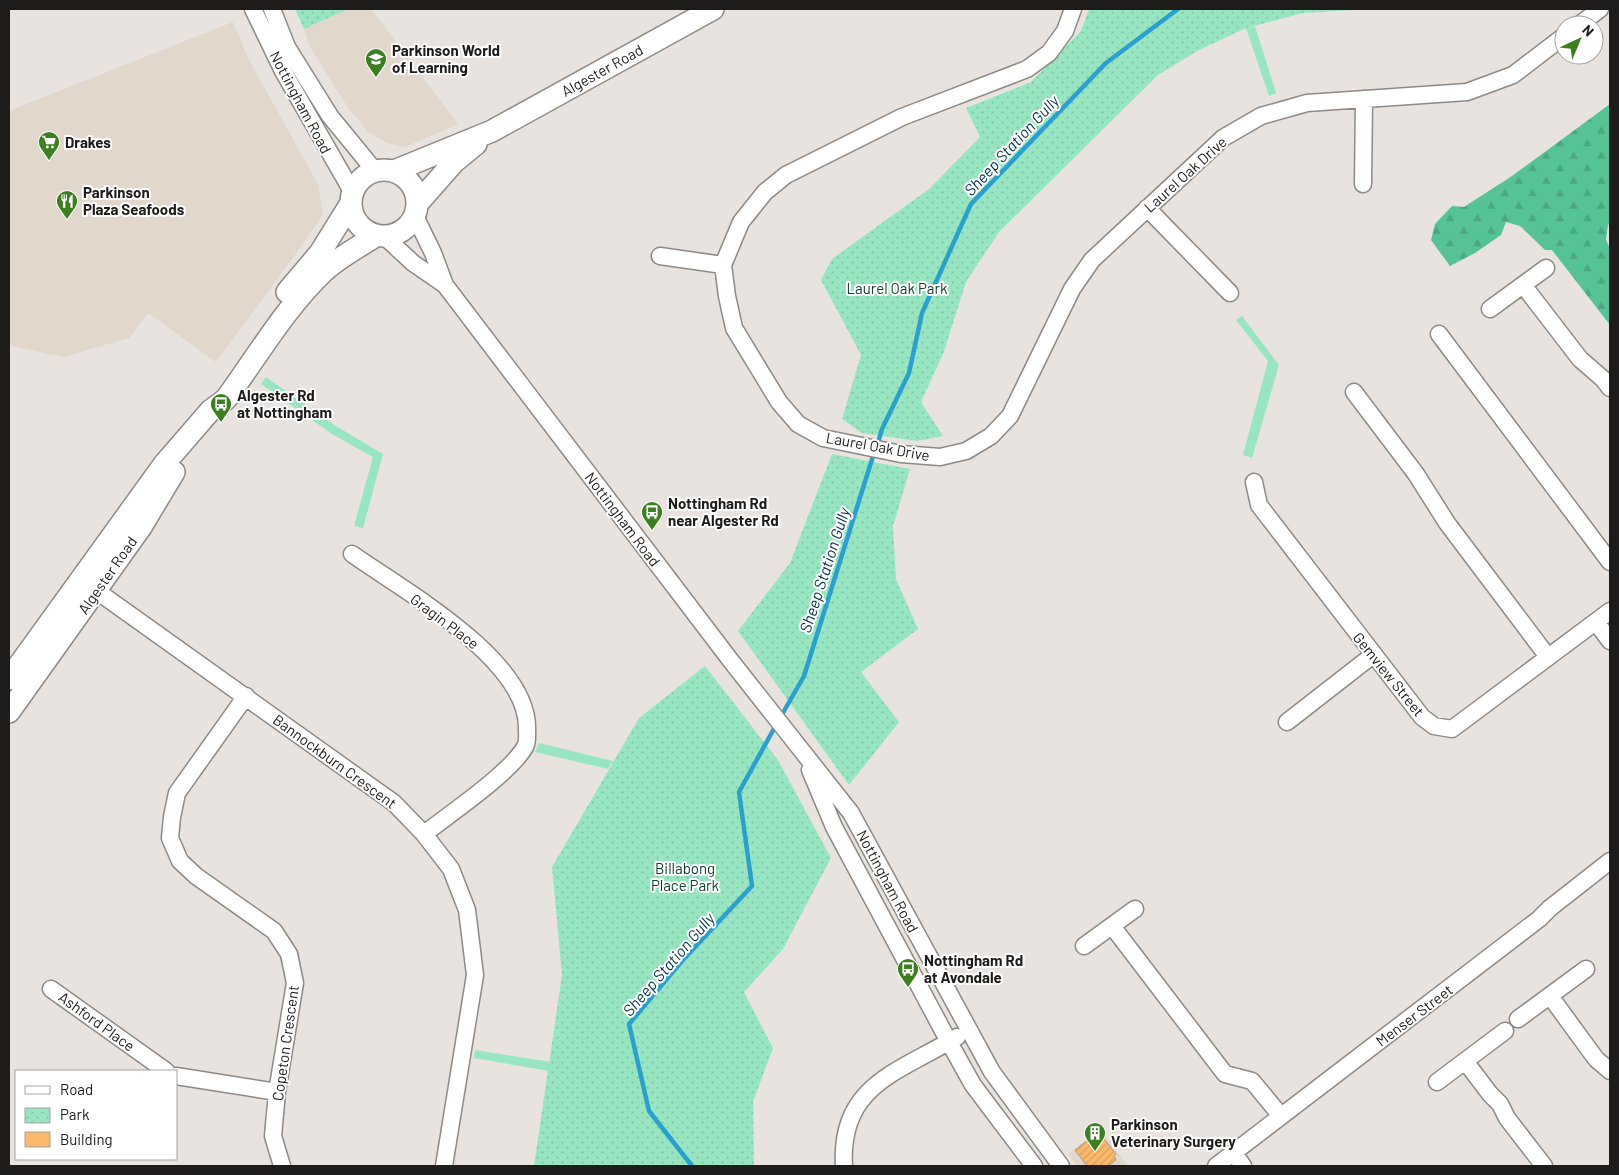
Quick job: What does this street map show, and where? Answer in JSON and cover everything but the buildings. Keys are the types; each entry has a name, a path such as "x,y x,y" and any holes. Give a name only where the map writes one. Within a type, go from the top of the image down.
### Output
{"main road":[{"name":"Algester Road","path":"416,210 454,162 492,132 713,9"},
{"name":"Algester Road","path":"384,171 492,132"},
{"path":"384,171 411,184 416,210 402,231 380,235 367,231 358,224 353,214 352,198 365,176 384,171"},
{"name":"Algester Road","path":"9,679 88,585 141,527 176,470 195,432 210,411 217,393 270,315 320,253 352,198"},
{"name":"Algester Road","path":"210,411 226,399 306,291 323,272 380,235"},
{"name":"Algester Road","path":"9,712 88,585"}],"street":[{"name":"Nottingham Road","path":"253,9 283,71 352,198"},
{"name":"Nottingham Road","path":"272,9 288,48 330,116 384,171"},
{"path":"660,256 723,265 741,222 765,192 786,175 902,117 1027,69 1048,53 1065,31 1073,9"},
{"name":"Laurel Oak Drive","path":"723,265 734,328 779,402 798,424 823,438 901,454 940,457 966,451 991,436 1010,416 1072,289 1092,260 1223,138 1261,116 1307,103 1467,92 1513,75 1554,44"},
{"path":"1364,98 1364,184"},
{"path":"1147,208 1230,293"},
{"name":"Nottingham Road","path":"416,210 445,285 731,661 769,706 802,752 851,813 992,1072 1061,1166"},
{"name":"Nottingham Road","path":"380,235 413,263 445,285"},
{"path":"1490,309 1546,268"},
{"path":"1523,285 1580,359 1604,379 1610,388"},
{"path":"1439,334 1610,562"},
{"path":"1354,392 1416,474 1447,523 1548,657"},
{"name":"Gemview Street","path":"1254,482 1259,505 1373,656 1422,716 1434,726 1452,729 1610,611"},
{"name":"Gragin Place","path":"352,554 468,635 494,661 518,691 527,716 526,745 513,763 424,834"},
{"name":"Bannockburn Crescent","path":"88,585 394,803 424,834 451,869 466,910 474,975 444,1166"},
{"path":"1596,622 1610,641"},
{"path":"1288,722 1373,656"},
{"name":"Copeton Crescent","path":"246,696 177,793 170,838 180,861 196,876 274,931 289,954 295,983 277,1092 273,1136 282,1166"},
{"name":"Nottingham Road","path":"802,752 834,828 973,1085 1034,1166"},
{"name":"Menser Street","path":"1216,1166 1238,1160 1281,1116 1539,919 1550,908 1610,861"},
{"path":"1084,946 1135,909"},
{"path":"1112,926 1225,1074 1252,1081 1281,1116"},
{"path":"1518,1020 1586,969"},
{"name":"Ashford Place","path":"51,989 165,1070"},
{"path":"1550,996 1596,1059 1610,1071"},
{"path":"844,1166 842,1146 848,1118 860,1099 881,1081 968,1031"},
{"path":"1437,1082 1505,1032"},
{"path":"1466,1061 1490,1094 1500,1104 1507,1118 1544,1166"},
{"path":"178,1076 277,1092"}],"shaded area":[{"name":"Parkinson World of Learning","path":"348,9 371,9 458,124 405,147 387,143 369,133 349,109 310,47 304,29"},
{"path":"233,22 249,60 318,184 323,215 308,237 216,362 148,313 129,338 63,357 12,346 9,342 9,111"},
{"name":"Parkinson Veterinary Surgery","path":"1100,1129 1128,1166 1077,1166 1068,1154"}],"green space":[{"path":"295,9 348,9 304,29"},
{"name":"Laurel Oak Park","path":"1089,9 1371,9 1303,13 1246,28 1199,50 1158,75 999,232 966,282 943,354 921,402 943,436 917,441 862,433 842,419 861,355 821,280 832,259 929,189 980,137 966,108 1031,82 1081,31"},
{"path":"1255,26 1276,93 1269,96 1246,28"},
{"path":"1610,104 1610,223 1606,240 1610,248 1610,325 1552,250 1545,250 1520,226 1506,222 1501,235 1475,253 1450,266 1431,240 1435,224 1452,206 1464,207 1512,176"},
{"path":"1242,316 1279,365 1252,458 1243,455 1268,361 1236,320"},
{"path":"266,377 336,426 383,454 363,528 354,526 373,457 332,434 261,384"},
{"path":"832,454 910,469 893,526 896,579 918,629 861,672 899,722 849,785 738,631 790,563"},
{"name":"Billabong Place Park","path":"705,666 778,760 831,858 783,949 744,992 773,1048 753,1102 754,1166 534,1166 562,975 552,867 639,718"},
{"path":"539,743 613,761 608,769 535,752"},
{"path":"475,1050 551,1062 549,1071 474,1058"}],"waterway":[{"name":"Sheep Station Gully","path":"877,446 882,429 909,373 922,313 971,204 1106,63 1178,9"},
{"name":"Sheep Station Gully","path":"780,718 804,676 874,453"},
{"name":"Sheep Station Gully","path":"692,1166 649,1111 629,1024 682,961 752,886 739,792 776,725"}],"place":[{"name":"Parkinson World of Learning","path":"376,78"},
{"name":"Drakes","path":"49,161"},
{"name":"Parkinson Plaza Seafoods","path":"67,220"},
{"name":"Algester Rd at Nottingham","path":"221,423"},
{"name":"Nottingham Rd near Algester Rd","path":"652,531"},
{"name":"Nottingham Rd at Avondale","path":"908,988"},
{"name":"Parkinson Veterinary Surgery","path":"1095,1152"}]}
